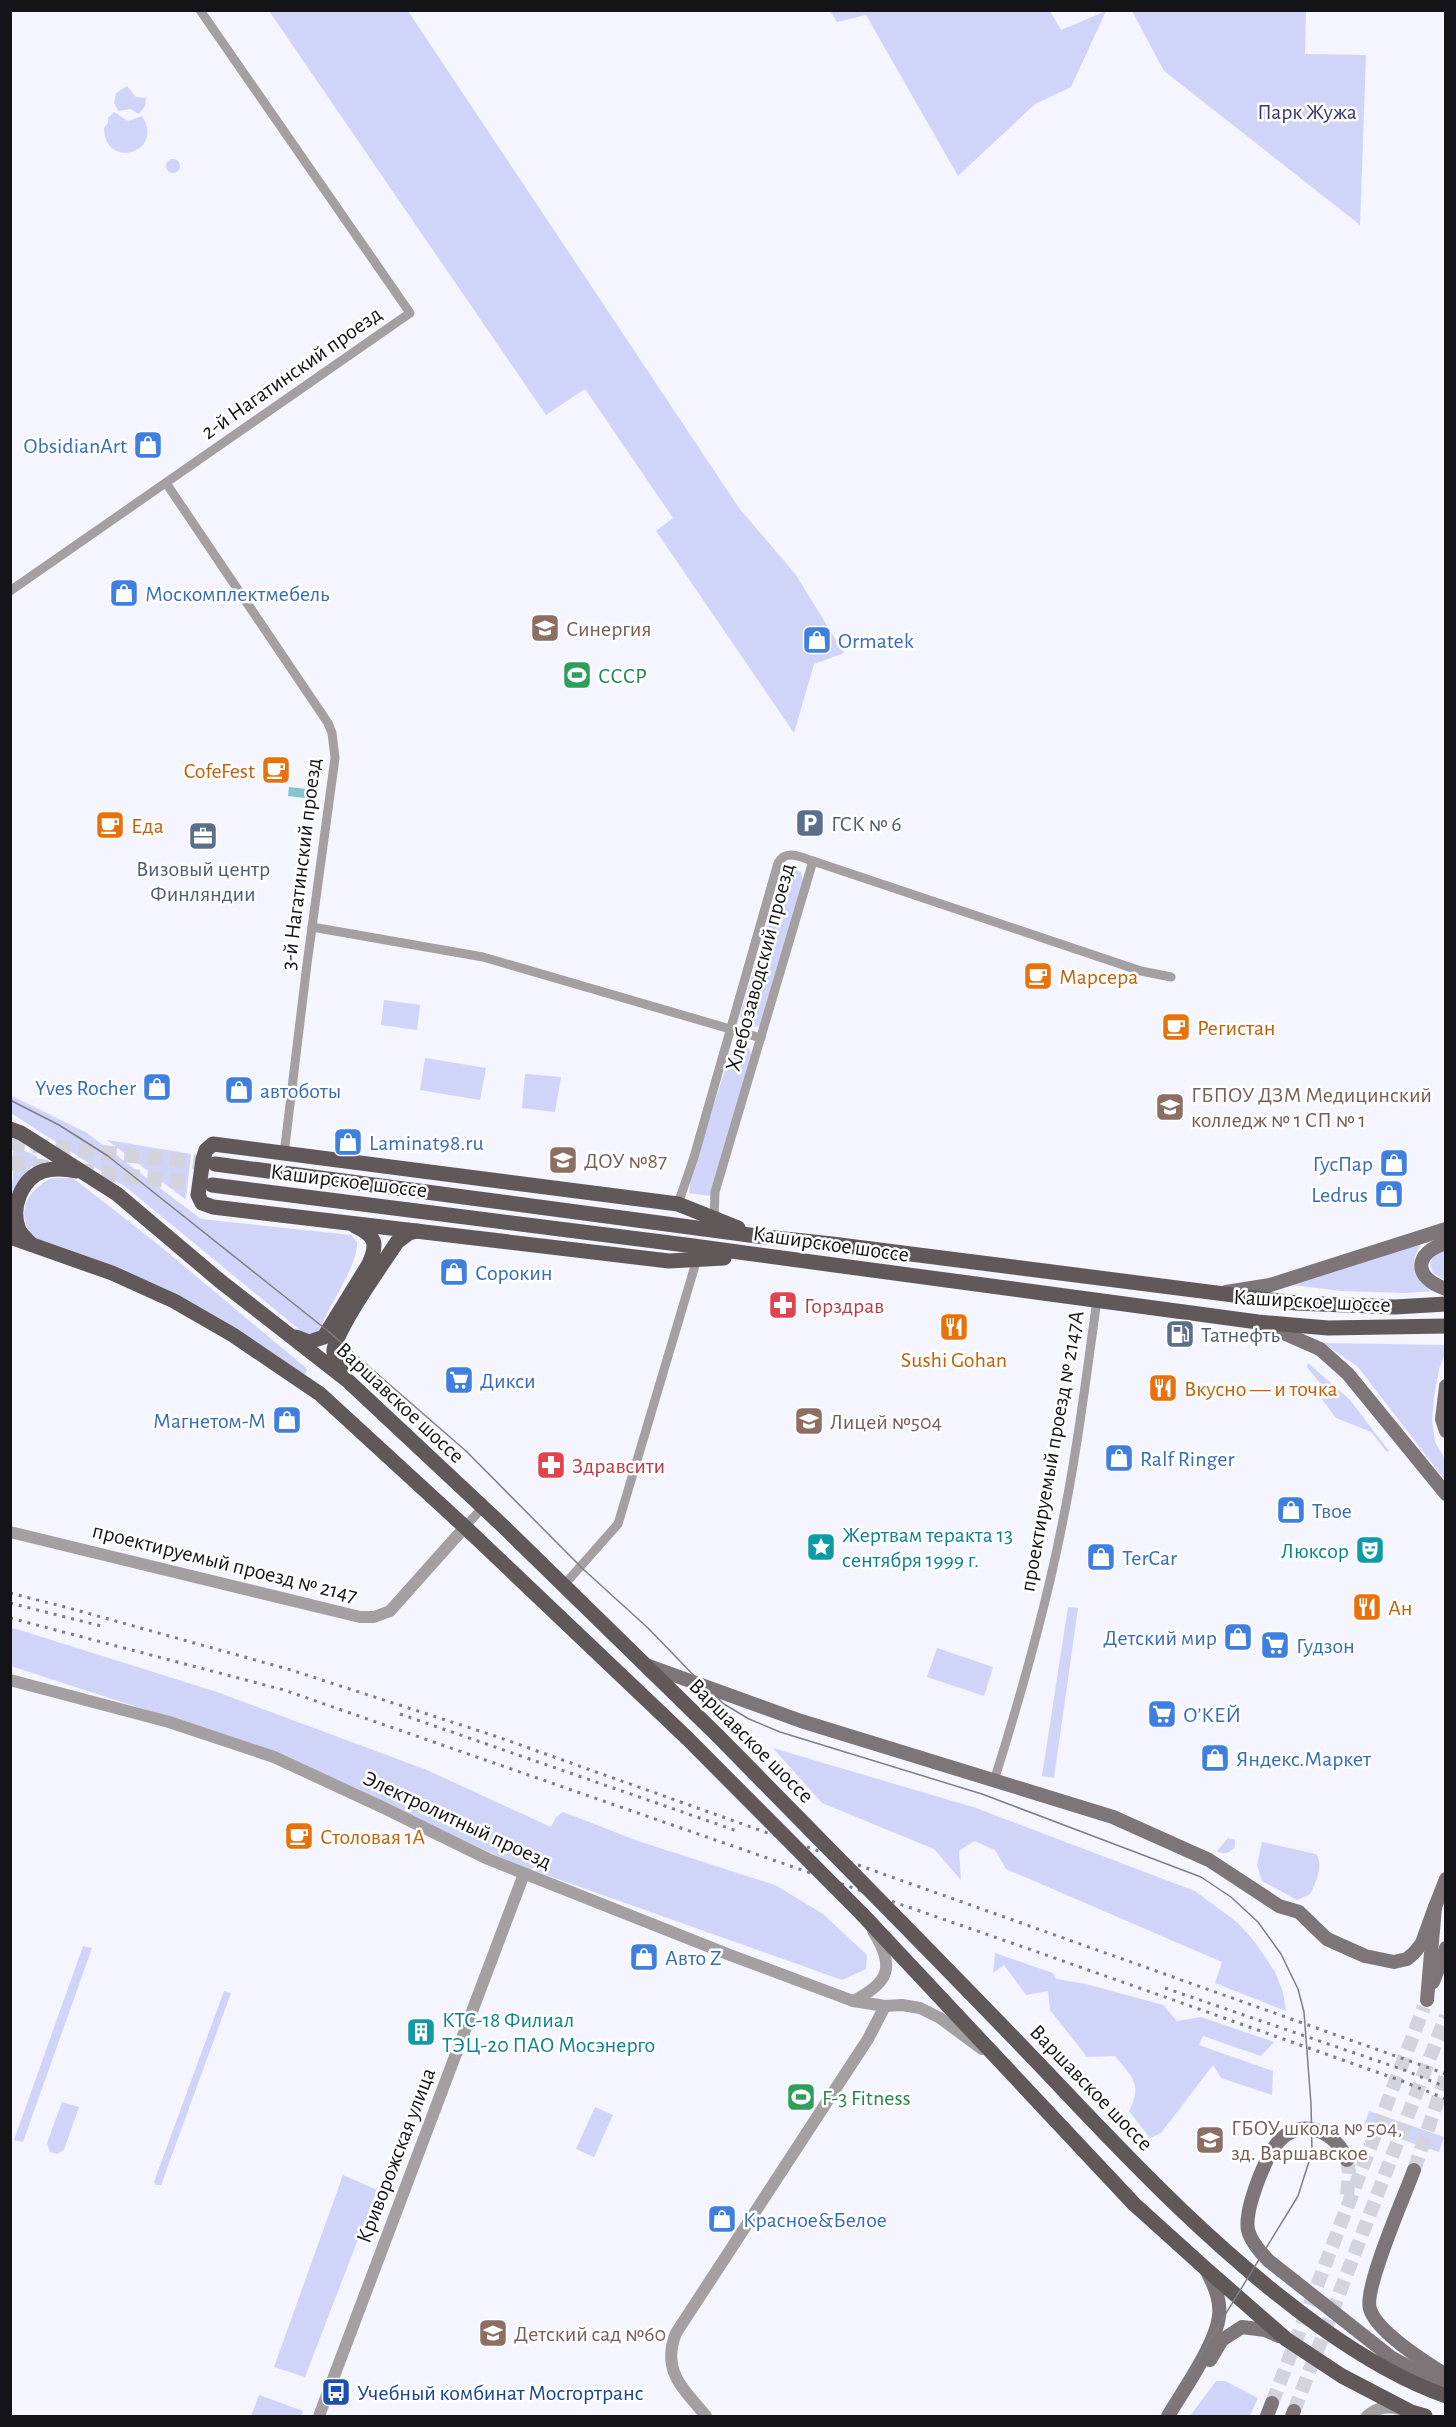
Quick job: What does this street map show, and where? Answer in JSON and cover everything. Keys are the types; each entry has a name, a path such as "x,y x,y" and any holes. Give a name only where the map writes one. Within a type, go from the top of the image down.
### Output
{"main road":[{"name":"Варшавское шоссе","path":"10,1129 21,1133 117,1194 220,1281 347,1380 646,1665 1002,2026 1138,2169 1273,2293 1352,2349 1396,2374 1446,2396"},
{"path":"757,1236 678,1204 284,1155 213,1144 206,1150 203,1159 198,1195 202,1203 213,1208 669,1261 762,1256"},
{"name":"Каширское шоссе","path":"215,1164 1215,1294 1296,1303 1395,1307 1446,1304"},
{"path":"32,1244 20,1232 17,1222 16,1208 20,1193 28,1182 42,1172 61,1169 79,1171"},
{"name":"Каширское шоссе","path":"212,1185 1258,1322 1328,1328 1446,1326"},
{"path":"292,1335 309,1342 324,1337 369,1264 374,1252 374,1241 368,1232 349,1224"},
{"path":"1215,1294 1270,1285 1446,1229"},
{"path":"347,1380 338,1365 334,1351 339,1332 397,1242 409,1233 425,1231"},
{"name":"Варшавское шоссе","path":"10,1237 111,1273 174,1300 233,1335 320,1394 465,1527 687,1738 863,1916 1134,2204 1286,2339 1342,2376 1416,2415"},
{"path":"1446,1243 1427,1252 1422,1258 1420,1267 1427,1280 1446,1289"},
{"path":"1258,1322 1320,1349 1348,1374 1446,1494"},
{"path":"1446,1386 1442,1419 1446,1431"},
{"path":"646,1665 801,1721 1113,1817 1209,1860 1279,1906 1299,1912 1319,1933 1344,1948 1382,1961 1394,1962 1407,1959 1422,1943 1446,1879"},
{"path":"1435,1907 1425,2004 1446,1948"},
{"path":"1347,2160 1338,2142 1328,2134 1314,2129 1301,2129 1282,2138 1273,2149 1251,2200 1248,2211 1249,2231 1259,2250 1269,2261 1352,2328 1392,2358 1446,2387"},
{"path":"1414,2170 1372,2282 1369,2307 1383,2329 1446,2375"},
{"path":"1168,2416 1209,2344 1219,2316 1217,2291 1206,2270"},
{"path":"1178,2416 1222,2340 1234,2331 1249,2327 1265,2330 1286,2339"}],"street":[{"name":"2-й Нагатинский проезд","path":"10,591 411,313 200,10"},
{"name":"3-й Нагатинский проезд","path":"166,483 328,723 332,733 335,758 284,1155"},
{"name":"Хлебозаводский проезд","path":"678,1204 778,864 782,857 789,854 813,861 715,1192 714,1218"},
{"path":"813,861 1141,971 1172,977"},
{"path":"312,927 483,957 761,1038"},
{"path":"564,1585 618,1524 697,1258"},
{"name":"проектируемый проезд № 2147А","path":"994,1781 1034,1649 1059,1541 1073,1467 1097,1300"},
{"path":"465,1527 482,1508"},
{"name":"проектируемый проезд № 2147","path":"10,1532 360,1617 374,1617 390,1611 465,1527"},
{"name":"Электролитный проезд","path":"10,1680 170,1722 274,1757 524,1874 853,2001 885,2006 911,2006 930,2013 1005,2065"},
{"name":"Криворожская улица","path":"319,2416 524,1874"},
{"path":"853,2001 876,1988 882,1981 886,1970 880,1942 863,1916"},
{"path":"706,2416 679,2384 673,2372 670,2348 676,2333 868,2039 885,2006"},
{"path":"1367,2416 1386,2406 1416,2415"}],"green space":[{"path":"269,11 408,11 739,508 796,575 844,653 814,664 794,733 656,531 673,518 585,389 546,415"},
{"path":"830,11 1050,11 1061,30 1106,11 1071,87 1035,104 958,176 866,15 837,22"},
{"name":"Парк Жужа","path":"1132,11 1306,11 1305,54 1366,55 1360,225 1164,71"},
{"path":"127,86 136,97 146,98 145,106 139,114 130,109 118,111 114,103 116,93"},
{"path":"114,112 128,121 142,116 147,129 146,139 141,147 132,152 123,153 114,149 107,141 104,128 108,123 108,118"},
{"path":"173,159 178,161 180,166 178,171 173,173 168,171 166,166 168,161"},
{"path":"790,868 801,872 803,882 760,1026 749,1028 741,1024 740,1015 783,875"},
{"path":"384,1000 420,1005 417,1030 381,1025"},
{"path":"735,1046 749,1048 752,1057 710,1196 689,1193 691,1175 731,1052"},
{"path":"425,1058 486,1068 480,1100 420,1090"},
{"path":"525,1074 561,1077 555,1112 522,1108"},
{"path":"10,1095 87,1133 201,1219 351,1235 357,1242 353,1262 319,1331 312,1335 301,1331 127,1188 11,1113"},
{"path":"107,1140 191,1154 186,1198 185,1199"},
{"path":"13,1146 37,1156 37,1160 18,1184 11,1204 13,1172"},
{"path":"52,1178 73,1178 155,1242 305,1367 307,1370 304,1375 228,1326 37,1241 26,1223 25,1205 42,1183"},
{"path":"1422,1243 1414,1259 1415,1270 1436,1291 1405,1293 1341,1291 1293,1285"},
{"path":"1445,1248 1445,1280 1433,1273 1430,1264 1435,1254"},
{"path":"1323,1343 1445,1345 1445,1354 1439,1369 1434,1397 1432,1420 1435,1442 1445,1459 1445,1480 1358,1367"},
{"path":"1308,1363 1350,1400 1389,1451 1387,1452 1371,1432 1336,1418 1321,1398 1327,1392 1307,1367"},
{"path":"1068,1607 1078,1608 1054,1778 1042,1776"},
{"path":"10,1627 217,1692 427,1770 551,1827 556,1817 563,1812 638,1841 775,1885 823,1914 867,1955 866,1969 842,1980 535,1871 538,1864 529,1871 275,1752 11,1666"},
{"path":"937,1648 993,1667 984,1696 927,1677"},
{"path":"773,1748 976,1808 1195,1891 1238,1923 1255,1942 1275,1972 1283,1992 1286,2011 1215,1983 1222,1962 1006,1869 995,1850 974,1841 959,1851 961,1880 934,1849 822,1803"},
{"path":"1228,1838 1235,1840 1235,1847 1227,1853 1217,1851"},
{"path":"1262,1842 1316,1854 1319,1868 1310,1894 1297,1900 1262,1881 1257,1865"},
{"path":"83,1946 92,1948 23,2142 14,2140"},
{"path":"995,1953 1053,1973 1056,1979 1086,1984 1163,2005 1177,2021 1201,2017 1274,2042 1261,2056 1203,2036 1199,2045 1273,2071 1272,2095 1221,2078 1213,2065 1161,2133 1150,2138 1129,2111 1135,2094 1134,2081 1115,2056 1087,2057 1050,2010 1048,1991 1026,1995 1004,1965 993,1973"},
{"path":"224,1991 231,1993 161,2185 156,2185 154,2182"},
{"path":"62,2102 79,2107 64,2150 57,2154 50,2152 47,2143"},
{"path":"595,2107 613,2115 594,2157 576,2149"},
{"path":"1369,2111 1444,2137 1439,2152 1364,2127"},
{"path":"343,2175 377,2190 305,2377 274,2367"},
{"path":"1216,2381 1225,2381 1258,2398 1250,2416 1190,2416"},
{"path":"259,2395 303,2411 301,2416 251,2416"}],"shaded area":[{"path":"289,787 307,789 305,798 288,796"}],"tunnel":[{"path":"10,1143 215,1164"},
{"path":"10,1163 210,1185"},
{"path":"1272,2403 1424,2007"},
{"path":"1294,2411 1446,2016"},
{"path":"1414,2170 1446,2076"},
{"path":"1347,2160 1349,2172 1347,2196"}],"tram line":[{"path":"10,1100 59,1125 108,1156 328,1331 466,1451 583,1569 648,1628 724,1704 749,1719 780,1732 982,1794 1201,1877 1231,1897 1258,1922 1281,1954 1298,1989 1304,2012 1312,2152 1298,2196 1163,2416"}],"railway":[{"path":"10,1593 291,1670 495,1736 1446,2074"},
{"path":"10,1603 101,1626"},
{"path":"10,1618 284,1690 1029,1949 1402,2081 1446,2099"},
{"path":"400,1714 740,1832"},
{"path":"1165,1988 1404,2070 1446,2087"}],"place":[{"name":"ObsidianArt","path":"148,445"},
{"name":"Москомплектмебель","path":"124,593"},
{"name":"Синергия","path":"545,628"},
{"name":"Ormatek","path":"817,640"},
{"name":"СССР","path":"577,675"},
{"name":"CofeFest","path":"276,770"},
{"name":"ГСК № 6","path":"810,823"},
{"name":"Еда","path":"110,825"},
{"name":"Визовый центр Финляндии","path":"203,836"},
{"name":"Марсера","path":"1038,976"},
{"name":"Регистан","path":"1176,1027"},
{"name":"Yves Rocher","path":"157,1087"},
{"name":"автоботы","path":"239,1090"},
{"name":"ГБПОУ ДЗМ Медицинский колледж № 1 СП № 1","path":"1170,1107"},
{"name":"Laminat98.ru","path":"348,1142"},
{"name":"ДОУ №87","path":"563,1160"},
{"name":"ГусПар","path":"1394,1163"},
{"name":"Ledrus","path":"1389,1194"},
{"name":"Сорокин","path":"454,1272"},
{"name":"Горздрав","path":"783,1305"},
{"name":"Sushi Gohan","path":"954,1327"},
{"name":"Татнефть","path":"1180,1334"},
{"name":"Дикси","path":"459,1380"},
{"name":"Вкусно — и точка","path":"1163,1388"},
{"name":"Магнетом-М","path":"287,1420"},
{"name":"Лицей №504","path":"809,1421"},
{"name":"Ralf Ringer","path":"1119,1458"},
{"name":"Здравсити","path":"551,1465"},
{"name":"Твое","path":"1291,1510"},
{"name":"Жертвам теракта 13 сентября 1999 г.","path":"821,1547"},
{"name":"Люксор","path":"1370,1550"},
{"name":"TerCar","path":"1101,1557"},
{"name":"Ан","path":"1367,1607"},
{"name":"Детский мир","path":"1238,1637"},
{"name":"Гудзон","path":"1275,1645"},
{"name":"О’КЕЙ","path":"1162,1714"},
{"name":"Яндекс.Маркет","path":"1215,1758"},
{"name":"Столовая 1А","path":"299,1836"},
{"name":"Авто Z","path":"644,1957"},
{"name":"КТС-18 Филиал ТЭЦ-20 ПАО Мосэнерго","path":"421,2032"},
{"name":"F-3 Fitness","path":"801,2097"},
{"name":"ГБОУ школа № 504, зд. Варшавское","path":"1210,2140"},
{"name":"Красное&Белое","path":"722,2219"},
{"name":"Детский сад №60","path":"493,2333"},
{"name":"Учебный комбинат Мосгортранс","path":"336,2392"}]}
